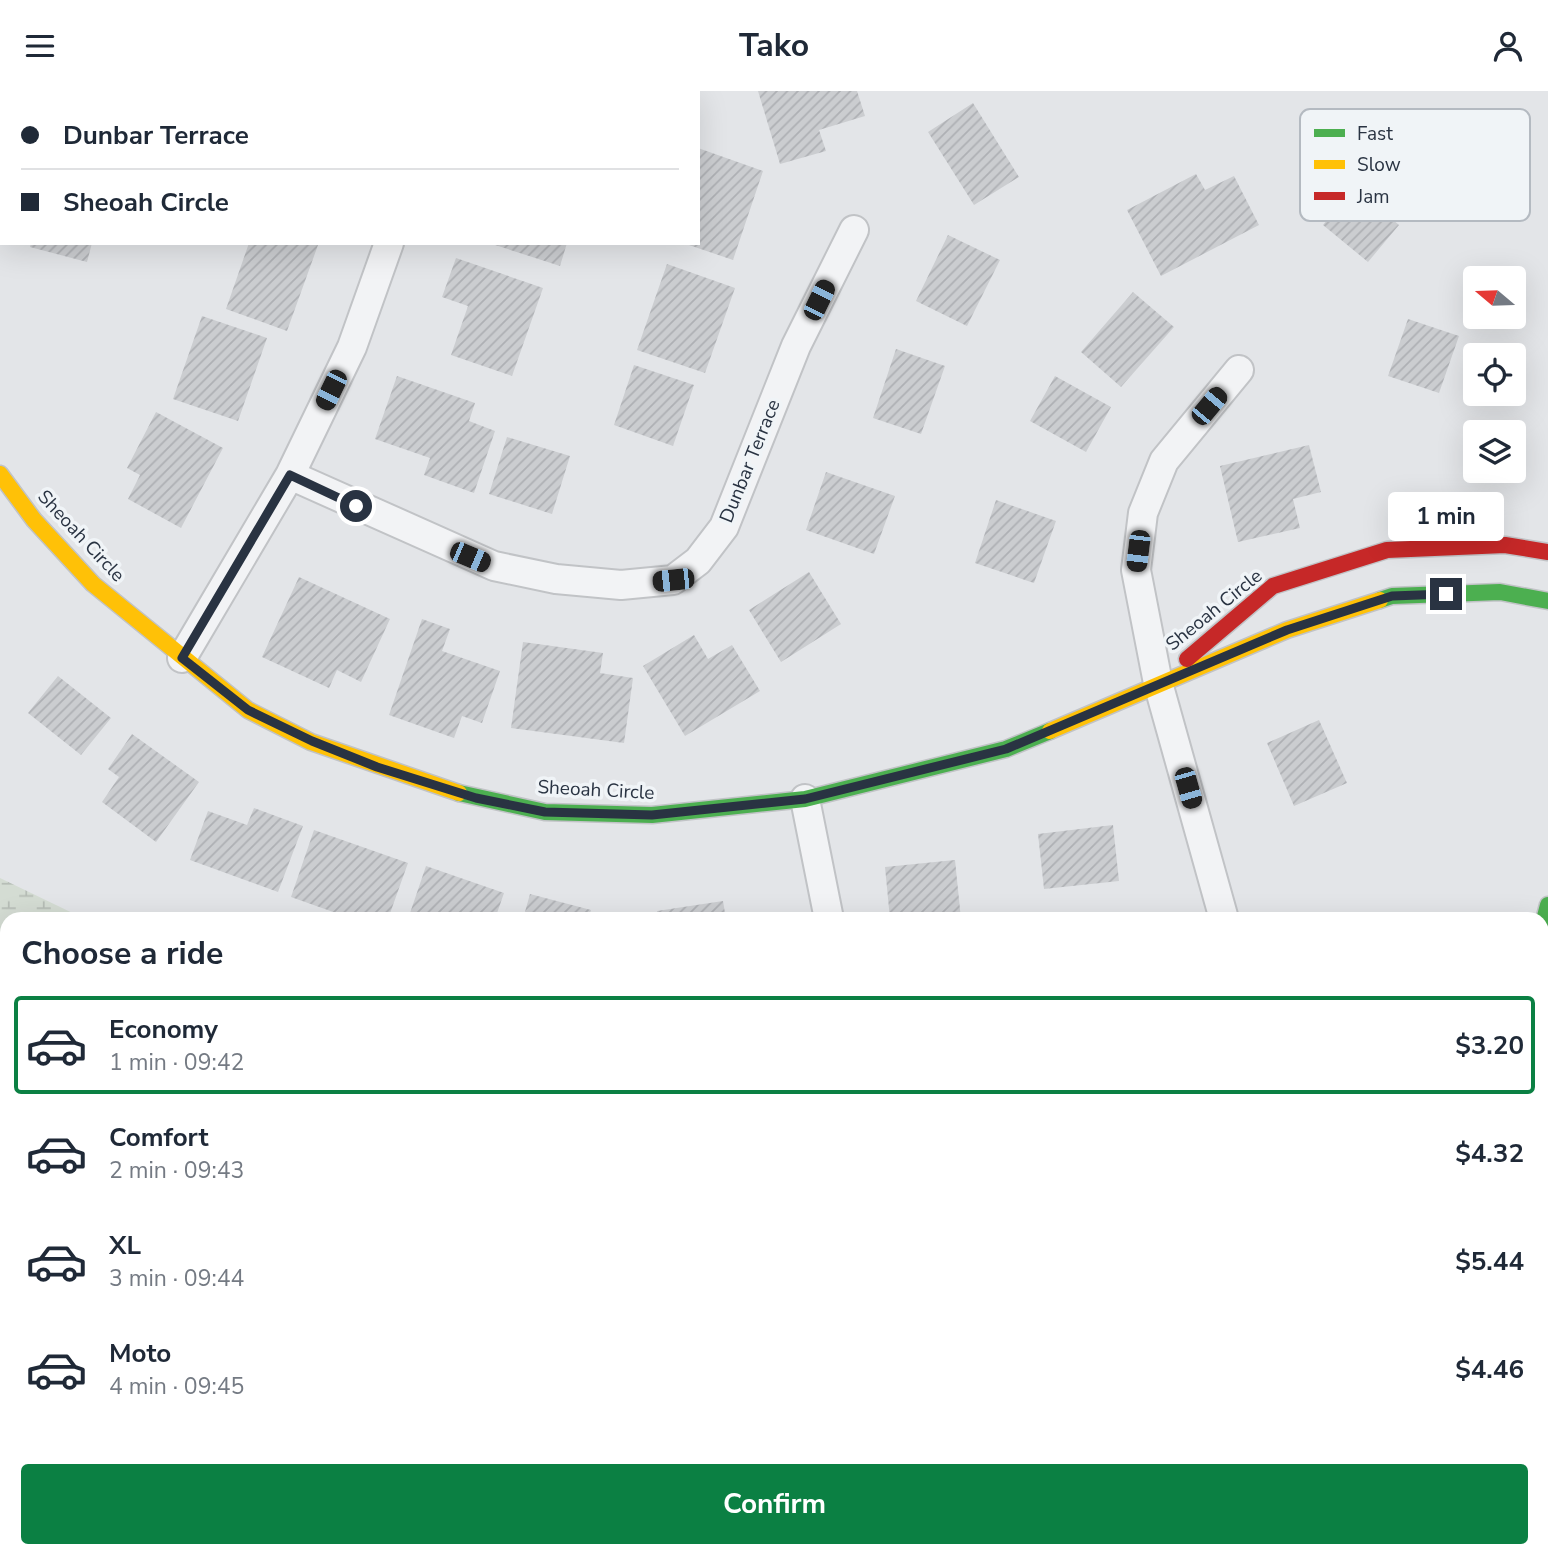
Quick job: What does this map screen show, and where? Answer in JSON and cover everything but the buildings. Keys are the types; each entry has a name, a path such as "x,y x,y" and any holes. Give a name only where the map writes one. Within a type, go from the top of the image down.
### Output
{"street":[{"name":"Dunbar Terrace","path":"290,475 494,566 556,579 621,585 673,580 698,561 724,527 796,346 854,230"},
{"path":"182,658 290,475 352,347 387,245"},
{"path":"1222,912 1158,683 1136,571 1143,513 1164,461 1239,370"},
{"name":"Sheoah Circle","path":"0,474 34,520 93,584 248,710 312,741 377,767 476,798 545,812 652,815 805,799 1006,749 1287,630 1392,596 1500,592 1548,601"},
{"name":"Sheoah Circle","path":"1158,683 1273,586 1387,550 1504,545 1548,552"},
{"path":"805,799 828,912"}],"green space":[{"path":"0,878 70,912 0,912"}],"traffic: fast":[{"path":"1380,600 1392,596 1500,592 1548,601"},
{"path":"459,793 545,812 652,815 805,799 1006,749 1050,731"},
{"path":"1546,912 1548,905"}],"traffic: slow":[{"path":"0,474 34,520 93,584 248,710 311,742 459,793"},
{"path":"1050,731 1287,630 1380,600"}],"traffic: jam":[{"path":"1187,659 1273,586 1387,550 1505,545 1548,552"}],"route":[{"path":"356,506 290,475 182,658 248,710 312,741 377,767 476,798 545,812 652,815 805,799 1006,749 1287,630 1392,596 1446,594"}]}
